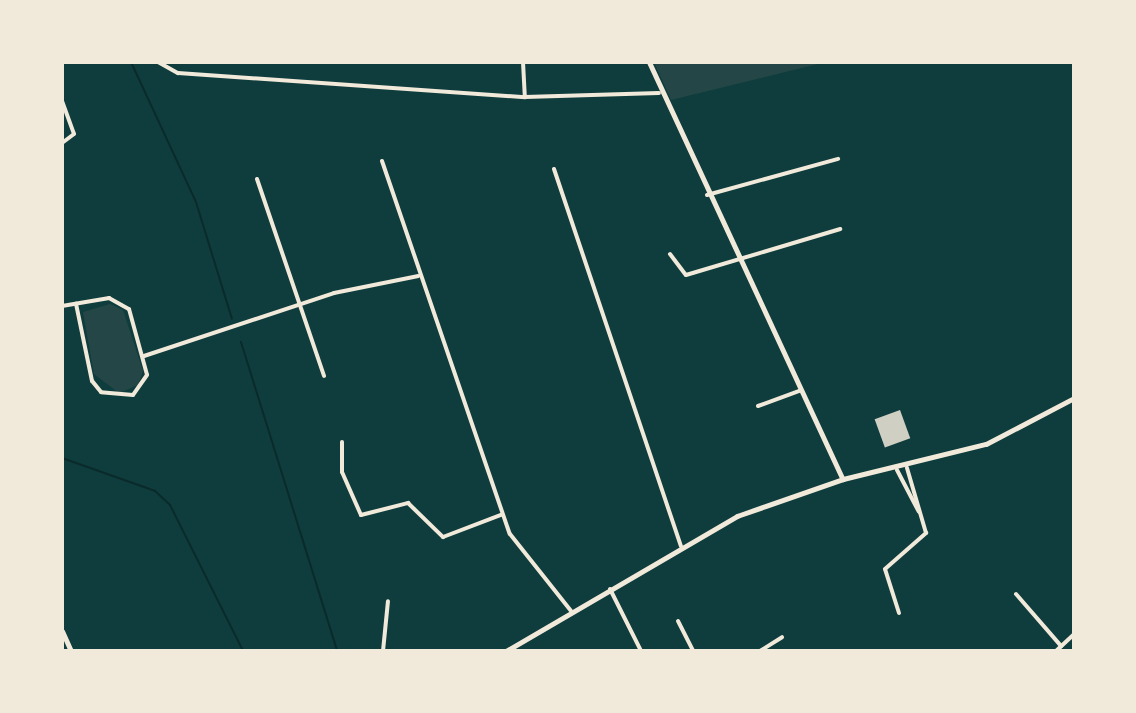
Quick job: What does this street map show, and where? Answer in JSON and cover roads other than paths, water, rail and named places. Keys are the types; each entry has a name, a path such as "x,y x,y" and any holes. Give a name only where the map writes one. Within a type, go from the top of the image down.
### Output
{"main road":[{"path":"649,62 659,93 737,262 843,479"},
{"path":"506,651 737,516 843,479 907,468 986,444 1074,398"},
{"path":"62,631 71,651"}],"street":[{"path":"158,62 178,73 525,97 659,93"},
{"path":"523,62 525,97"},
{"path":"62,101 74,134 62,143"},
{"path":"707,195 838,159"},
{"path":"382,161 418,276 502,514 571,611"},
{"path":"554,169 681,546"},
{"path":"257,179 324,376"},
{"path":"670,254 686,275 840,229"},
{"path":"144,356 300,305 418,276"},
{"path":"62,306 76,304 121,301 144,356 145,385 133,395 101,392 92,381 76,304"},
{"path":"758,406 799,391"},
{"path":"342,442 342,472 361,515 408,503 443,537 502,514"},
{"path":"899,613 885,569 924,538 907,468"},
{"path":"897,470 920,514"},
{"path":"610,588 641,651"},
{"path":"1016,594 1061,646"},
{"path":"383,651 388,601"},
{"path":"678,621 693,651"},
{"path":"1056,651 1074,634"},
{"path":"760,651 782,637"}],"waterway":[{"path":"131,62 196,202 232,319"},
{"path":"241,342 337,651"},
{"path":"62,458 155,491 170,505 243,651"}]}
